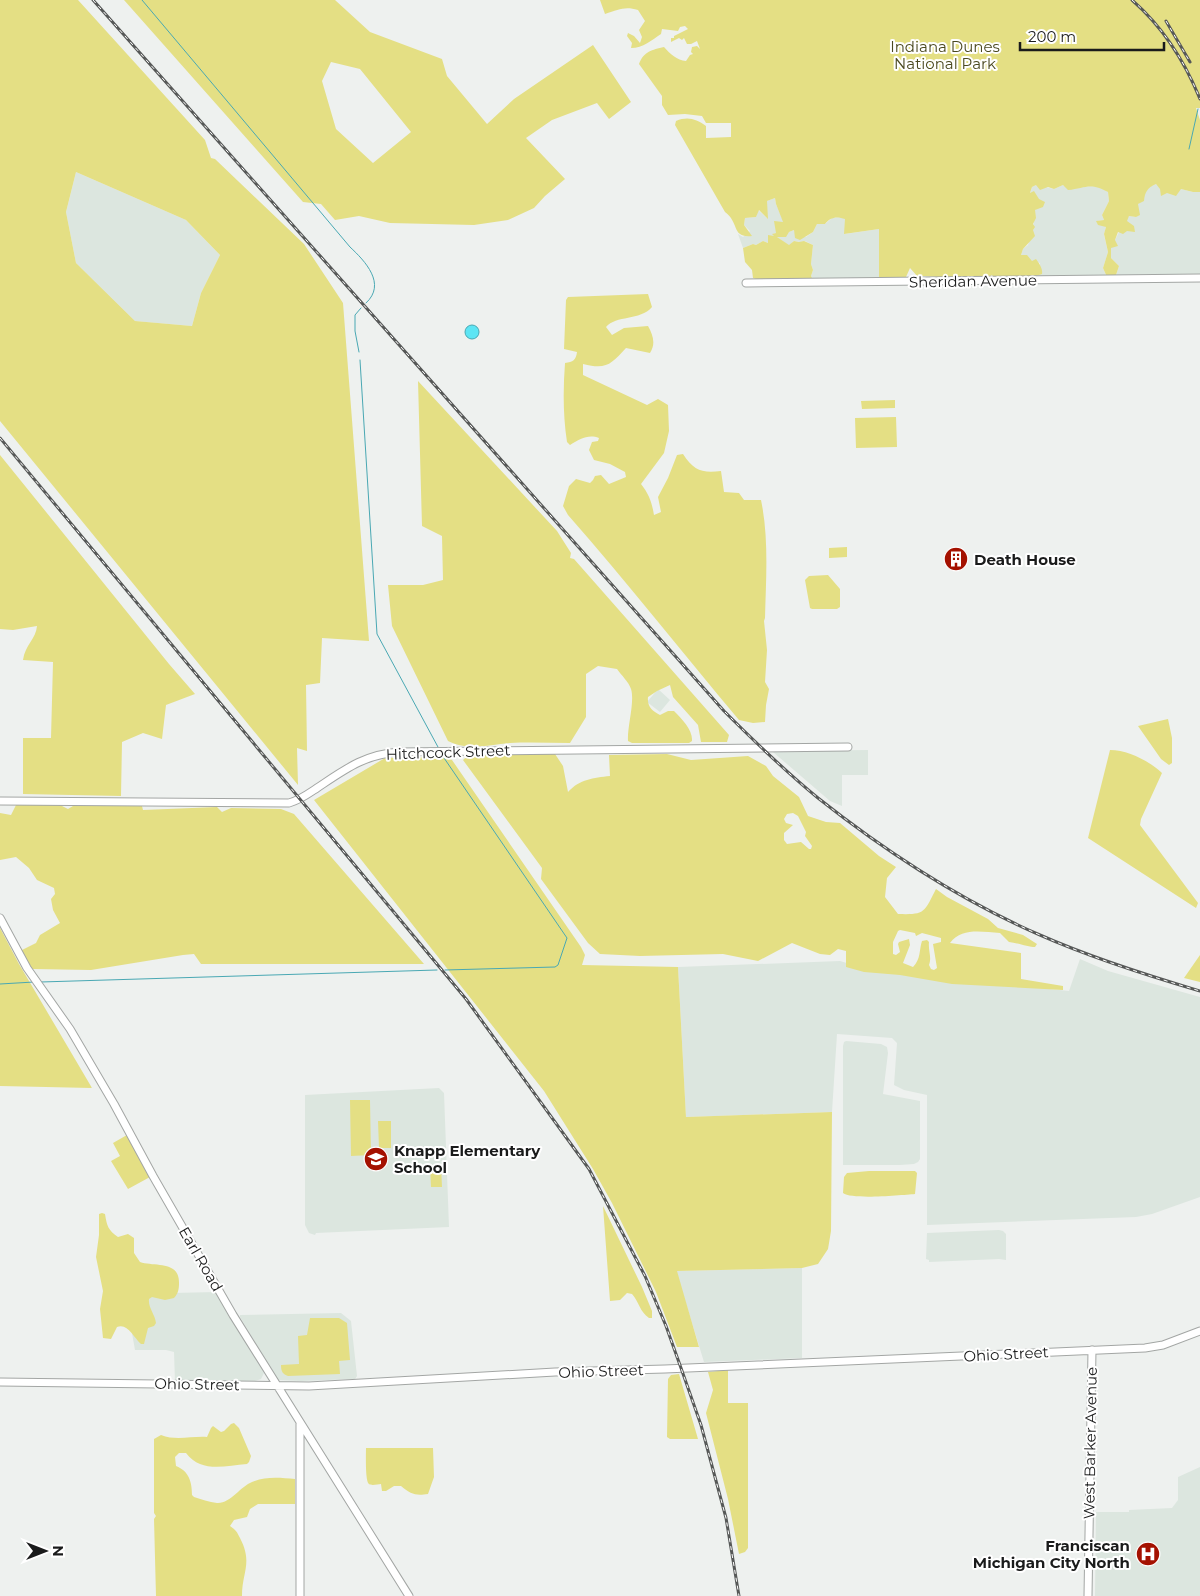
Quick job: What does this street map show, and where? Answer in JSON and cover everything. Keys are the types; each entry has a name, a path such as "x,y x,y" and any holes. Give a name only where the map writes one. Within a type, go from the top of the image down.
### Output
{"street":[{"name":"Sheridan Avenue","path":"746,283 1200,278"},
{"name":"Hitchcock Street","path":"0,801 289,803 300,799 354,764 372,756 399,752 848,747"},
{"name":"Earl Road","path":"0,918 27,968 70,1029 215,1283 409,1596"},
{"name":"Ohio Street","path":"0,1382 309,1386 555,1372 665,1369 1155,1347 1200,1331"},
{"name":"West Barker Avenue","path":"1088,1596 1092,1350"},
{"path":"300,1422 300,1596"}],"shaded area":[{"path":"76,172 186,220 220,255 201,293 192,326 135,321 76,263 66,212"},
{"path":"1156,184 1167,193 1181,189 1200,192 1200,274 1116,275 1119,266 1111,258 1111,248 1129,216 1136,217 1138,204 1145,192 1149,187"},
{"path":"1036,185 1054,189 1063,185 1066,187 1098,186 1108,192 1109,201 1102,215 1104,220 1097,221 1106,227 1104,235 1108,252 1103,268 1107,277 1034,277 1040,267 1040,263 1021,255 1023,249 1028,245 1033,230 1035,210 1039,200 1030,194 1032,187"},
{"path":"775,198 784,223 773,234 775,237 768,243 763,241 743,248 738,234 743,237 750,231 744,225 745,218 756,217 758,210 767,218 767,201"},
{"path":"832,218 845,218 845,234 879,229 879,278 813,280 811,264 813,245 805,241 794,241 789,246 777,237 794,230 796,236 806,237 813,232 817,224 825,224"},
{"path":"658,689 670,700 660,712 647,702"},
{"path":"868,750 868,775 842,775 842,806 830,801 773,752 773,751"},
{"path":"1080,959 1108,971 1200,997 1200,1197 1152,1214 1136,1217 927,1225 927,1095 904,1090 894,1085 897,1043 892,1038 837,1034 832,1112 686,1117 678,967 840,961 873,971 1069,991"},
{"path":"846,1041 881,1044 887,1047 888,1053 883,1094 920,1101 920,1159 918,1162 900,1165 843,1165 843,1046"},
{"name":"Knapp Elementary School","path":"439,1088 444,1093 449,1227 316,1233 315,1235 309,1233 305,1225 305,1095"},
{"path":"999,1230 1006,1234 1006,1260 929,1262 926,1259 927,1233"},
{"path":"802,1268 802,1358 704,1362 676,1271"},
{"path":"217,1292 263,1368 264,1373 261,1379 255,1381 175,1382 174,1352 166,1350 135,1350 125,1294"},
{"path":"341,1313 351,1321 357,1376 355,1379 278,1380 240,1317 240,1315"},
{"name":"Franciscan Michigan City North","path":"1200,1467 1200,1596 1095,1596 1096,1512 1129,1512 1129,1510 1172,1508 1178,1500 1178,1477"}],"green space":[{"path":"0,0 78,0 205,140 211,158 215,159 304,244 343,303 369,641 322,638 320,683 306,685 307,751 297,748 298,785 0,421","holes":["76,172 186,220 220,255 201,293 192,326 135,321 76,263 66,212"]},
{"path":"124,0 335,0 370,32 442,59 447,76 487,124 514,99 593,45 631,102 609,119 597,103 552,120 526,138 565,179 534,208 508,220 474,225 390,223 359,216 335,220 321,204 303,202","holes":["331,62 360,69 411,132 373,163 336,129 322,81"]},
{"name":"Indiana Dunes National Park","path":"600,0 1200,0 1200,108 1196,108 1200,120 1200,192 1181,189 1176,196 1167,193 1161,196 1160,189 1156,184 1149,189 1144,201 1138,204 1140,215 1136,217 1129,216 1127,221 1134,226 1135,232 1127,231 1123,234 1118,232 1115,240 1118,246 1111,248 1111,258 1119,266 1116,275 1107,277 1103,268 1108,252 1104,234 1106,227 1098,225 1096,221 1104,220 1102,215 1109,201 1108,192 1092,186 1068,190 1063,185 1054,189 1048,187 1040,190 1036,185 1032,187 1030,193 1034,191 1039,199 1045,202 1043,207 1035,210 1036,218 1033,230 1035,236 1023,249 1021,255 1027,255 1032,261 1036,259 1042,274 1016,278 1001,278 991,275 990,280 918,277 910,268 906,277 879,278 879,229 844,234 845,219 836,217 825,224 817,224 813,232 800,240 795,238 794,230 789,232 786,237 777,237 789,245 794,241 804,241 813,245 811,264 813,270 811,276 813,280 762,281 753,278 752,270 745,262 743,248 763,241 768,243 768,235 774,236 772,234 776,233 774,221 783,222 775,198 767,201 768,219 759,210 756,217 745,218 744,225 752,236 741,235 730,216 725,212 675,125 676,121 680,119 695,120 706,126 706,138 731,137 731,123 706,123 702,116 668,115 662,105 662,96 639,64 646,54 652,50 664,47 674,56 686,61 693,54 691,52 692,47 697,46 700,49 697,41 687,44 684,38 682,40 679,38 671,42 671,38 688,29 685,26 680,27 678,31 662,29 661,34 651,41 639,47 631,48 632,43 627,36 628,33 634,36 640,43 642,37 639,30 645,21 638,10 625,8 605,14"},
{"path":"648,294 652,307 647,311 610,323 606,327 612,335 624,328 648,326 653,339 650,353 626,348 612,362 603,366 583,364 583,375 647,405 658,399 668,405 669,431 664,453 641,484 650,499 654,515 661,512 658,497 677,455 683,454 699,470 709,472 721,471 724,492 739,493 744,500 761,500 764,514 766,559 764,621 767,650 765,682 769,689 765,722 753,723 739,720 568,515 563,506 569,486 576,479 590,483 595,476 601,475 609,484 626,477 625,472 610,464 594,460 589,450 592,442 598,441 599,438 588,437 570,445 567,442 564,403 565,363 574,360 577,352 564,349 566,300 568,297"},
{"path":"418,381 557,531 571,553 570,558 574,559 729,735 727,742 701,742 698,725 673,697 670,685 648,697 649,706 660,715 668,711 674,711 689,729 692,741 689,743 632,743 628,741 632,701 630,686 617,669 598,666 586,674 586,717 570,743 510,743 471,747 448,741 392,626 388,585 423,585 443,580 442,536 422,526"},
{"path":"895,400 895,408 862,409 861,401"},
{"path":"896,417 897,447 856,448 855,418"},
{"path":"0,455 195,694 166,705 162,739 143,733 122,742 121,796 23,794 23,738 51,738 53,662 23,660 26,650 35,635 37,626 13,630 0,629"},
{"path":"847,547 847,557 829,558 829,548"},
{"path":"828,575 840,589 840,607 837,609 810,608 805,580 809,576"},
{"path":"1168,719 1172,738 1172,763 1169,765 1161,759 1138,726"},
{"path":"1110,750 1117,750 1138,757 1162,773 1140,825 1198,903 1196,908 1088,838"},
{"path":"555,754 563,766 568,792 582,782 610,776 609,755 667,754 691,760 748,756 766,766 773,776 799,797 808,816 826,822 840,823 879,856 896,867 887,878 885,897 898,914 919,913 929,903 936,889 988,919 998,928 1023,935 1037,944 1033,947 1009,942 1000,933 979,932 960,935 950,943 1021,953 1021,979 1063,986 1063,990 952,984 900,975 864,972 846,967 846,951 838,949 830,955 820,954 792,943 758,961 723,954 640,956 600,954 588,943 541,879 542,868 463,760 469,756 476,755","holes":["793,813 798,816 806,832 805,836 812,846 811,849 801,842 787,844 784,840 784,833 793,825 786,823 784,819 787,814","900,930 915,933 916,936 922,933 941,938 941,942 933,944 937,968 931,969 929,965 929,942 927,940 922,941 919,958 913,967 903,963 910,945 909,939 899,942 900,952 896,955 893,954 893,942"]},
{"path":"445,757 452,760 581,947 585,955 582,965 678,967 686,1117 832,1112 831,1231 828,1249 818,1264 802,1268 677,1271 699,1347 677,1347 656,1292 612,1203 544,1091 314,800 385,758"},
{"path":"58,804 68,809 73,806 142,806 143,810 217,807 222,812 231,808 281,809 294,814 424,964 201,964 194,954 91,970 33,969 28,966 20,951 36,943 40,935 60,923 53,910 51,899 55,894 54,888 37,880 29,868 16,857 0,860 0,813 11,815 16,805"},
{"path":"0,928 19,964 92,1088 0,1086"},
{"path":"1200,955 1200,982 1184,978"},
{"path":"350,1100 370,1100 371,1155 351,1156"},
{"path":"378,1121 391,1121 391,1148 379,1148"},
{"path":"127,1135 150,1177 128,1189 111,1161 120,1156 113,1143"},
{"path":"441,1165 442,1187 431,1187 430,1166"},
{"path":"915,1171 917,1173 915,1194 866,1197 843,1193 844,1177 847,1173"},
{"path":"603,1206 642,1287 652,1311 652,1318 649,1318 644,1313 632,1294 627,1293 620,1300 610,1301"},
{"path":"99,1214 105,1214 108,1227 118,1237 128,1234 134,1238 134,1253 140,1262 166,1266 175,1271 178,1276 178,1290 174,1298 165,1300 152,1297 149,1299 156,1323 148,1328 144,1344 141,1344 127,1329 121,1326 117,1327 111,1339 103,1338 100,1309 103,1291 96,1257"},
{"path":"310,1318 339,1318 347,1323 350,1360 339,1361 340,1374 288,1376 282,1371 281,1365 299,1364 298,1336 307,1335"},
{"path":"728,1370 728,1403 748,1403 748,1548 745,1552 739,1554 728,1499 706,1413 713,1390 708,1372"},
{"path":"679,1374 698,1439 670,1439 667,1437 668,1379 671,1375"},
{"path":"234,1423 239,1428 251,1456 247,1464 213,1467 199,1463 186,1453 179,1453 175,1457 176,1466 184,1471 189,1478 192,1495 208,1501 222,1503 248,1484 257,1480 274,1478 295,1479 295,1504 258,1504 250,1509 247,1517 234,1520 230,1526 238,1534 246,1554 242,1596 156,1596 154,1439 161,1435 178,1438 207,1437 213,1426 221,1432"},
{"path":"366,1448 433,1448 434,1477 428,1494 413,1494 401,1486 394,1486 386,1491 382,1491 381,1484 369,1484 366,1473"}],"water":[{"path":"472,325 477,327 479,332 477,337 472,339 467,337 465,332 467,327"}],"waterway":[{"path":"142,0 362,259 372,273 374,281 372,296 366,303"},
{"path":"1189,149 1198,109"},
{"path":"359,352 355,331 355,315 361,308"},
{"path":"360,360 377,634 438,747"},
{"path":"442,755 567,938 558,965 555,967 445,970"},
{"path":"41,982 437,970"},
{"path":"0,984 34,982"}],"railway":[{"path":"93,0 724,711 758,745 818,798 844,818 897,856 953,891 1011,922 1079,951 1200,991"},
{"path":"1132,0 1154,22 1172,46 1200,99"},
{"path":"1166,21 1190,62"},
{"path":"0,438 466,999 589,1169 645,1276 681,1368 701,1425 726,1518 739,1596"}],"place":[{"name":"Death House","path":"956,559"},
{"name":"Knapp Elementary School","path":"376,1159"},
{"name":"Franciscan Michigan City North","path":"1148,1554"}]}
